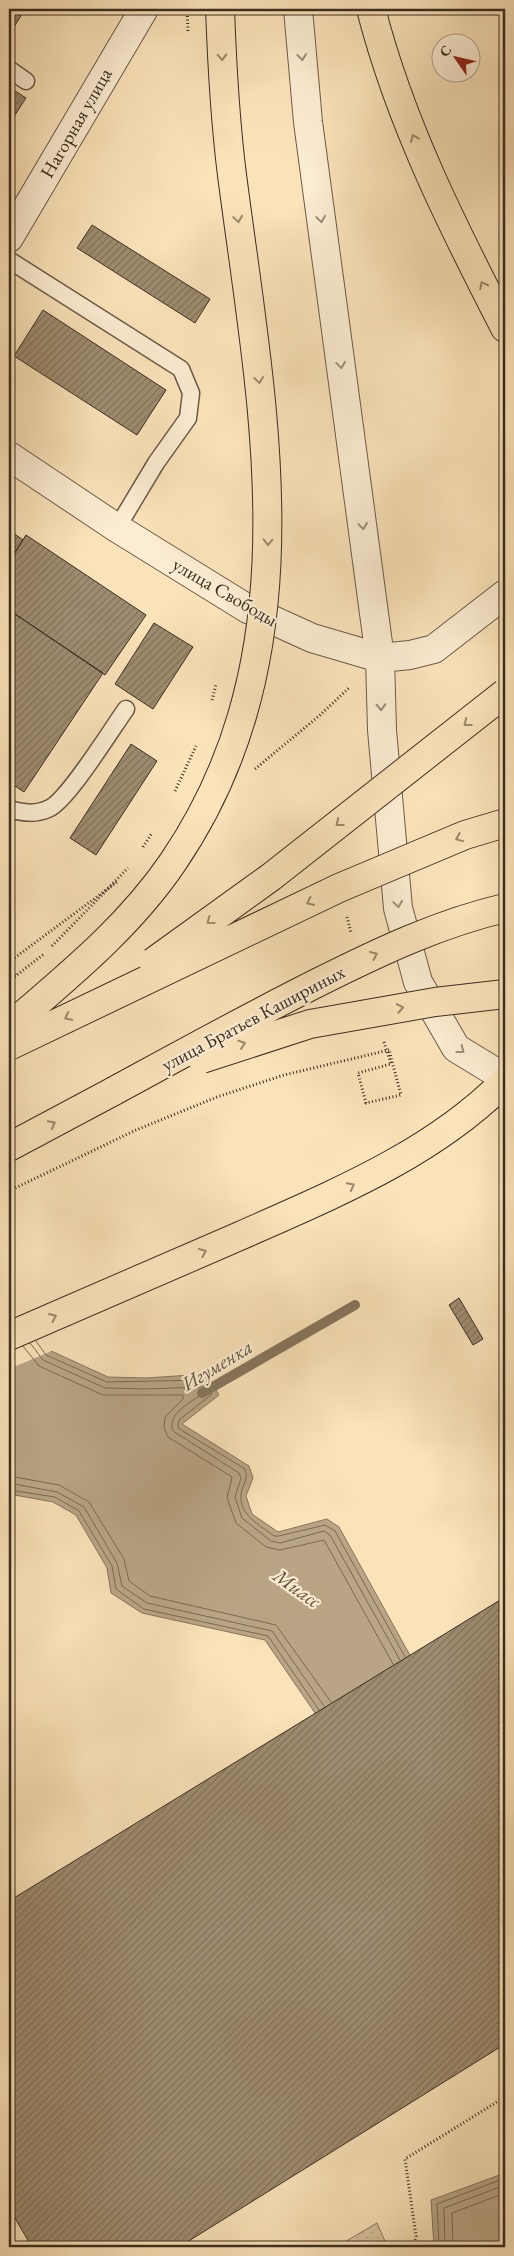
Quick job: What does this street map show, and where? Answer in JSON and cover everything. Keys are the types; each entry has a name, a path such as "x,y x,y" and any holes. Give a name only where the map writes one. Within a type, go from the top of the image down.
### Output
{"main road":[{"path":"9,1027 93,955 149,894 174,861 206,807 230,751 246,703 259,651 268,575 266,457 256,353 231,172 224,94 220,9"},
{"path":"371,9 383,58 414,138 505,328"},
{"path":"97,1002 271,877 505,692"},
{"path":"9,1046 97,1002 339,888 465,835 505,823"},
{"name":"улица Братьев Кашириных","path":"9,1147 248,1018 368,958 426,933 505,908"},
{"path":"114,1092 245,1043 310,1024 435,1002 505,994"},
{"path":"9,1336 359,1182 433,1138 467,1114 505,1081"}],"street":[{"name":"Нагорная улица","path":"9,238 144,9"},
{"path":"298,9 308,122 380,658 382,730 398,908 418,982 456,1048 492,1070 505,1074"},
{"name":"улица Свободы","path":"9,456 116,528 248,609 312,638 380,658 410,655 434,649 505,594"}],"lane":[{"path":"9,69 26,81"},
{"path":"9,260 181,370 191,392 188,418 156,462 116,528"},
{"path":"9,809 30,814 51,808 68,791 126,709"}],"path":[{"path":"187,9 188,34"},
{"path":"210,705 218,678"},
{"path":"172,798 198,740"},
{"path":"141,852 154,828"},
{"path":"9,981 50,949 130,866"},
{"path":"9,966 16,976"},
{"path":"9,1191 136,1130 217,1097 284,1075 389,1050 401,1095 366,1103 358,1073 391,1064"},
{"path":"414,2247 416,2236 405,2159 505,2097"}],"shaded area":[{"path":"377,2223 385,2241 383,2247 336,2247"}],"water":[{"name":"Миасс","path":"9,1292 49,1350 108,1377 146,1378 206,1374 219,1395 182,1424 249,1466 253,1478 246,1496 252,1514 278,1532 327,1519 339,1527 505,1827 505,1991 265,1640 142,1613 111,1593 107,1568 76,1515 53,1502 9,1494"},
{"path":"505,2173 505,2247 434,2247 431,2200"}],"pier":[{"path":"17,1299 54,1350 9,1369 9,1302"}],"building":[{"path":"9,9 25,9 9,35"},
{"path":"9,87 26,98 9,124"},
{"path":"92,225 210,299 195,323 77,248"},
{"path":"43,310 166,390 137,435 14,356"},
{"path":"9,530 23,540 9,562"},
{"path":"26,535 146,615 105,675 9,610 9,562"},
{"path":"9,610 103,673 24,792 9,782"},
{"path":"154,623 193,647 153,709 115,684"},
{"path":"131,744 157,761 96,855 70,838"},
{"path":"459,1298 483,1339 473,1345 449,1305"},
{"path":"505,1597 505,2044 179,2247 32,2247 9,2208 9,1901"}],"waterway":[{"name":"Игуменка","path":"202,1393 355,1305"}]}
